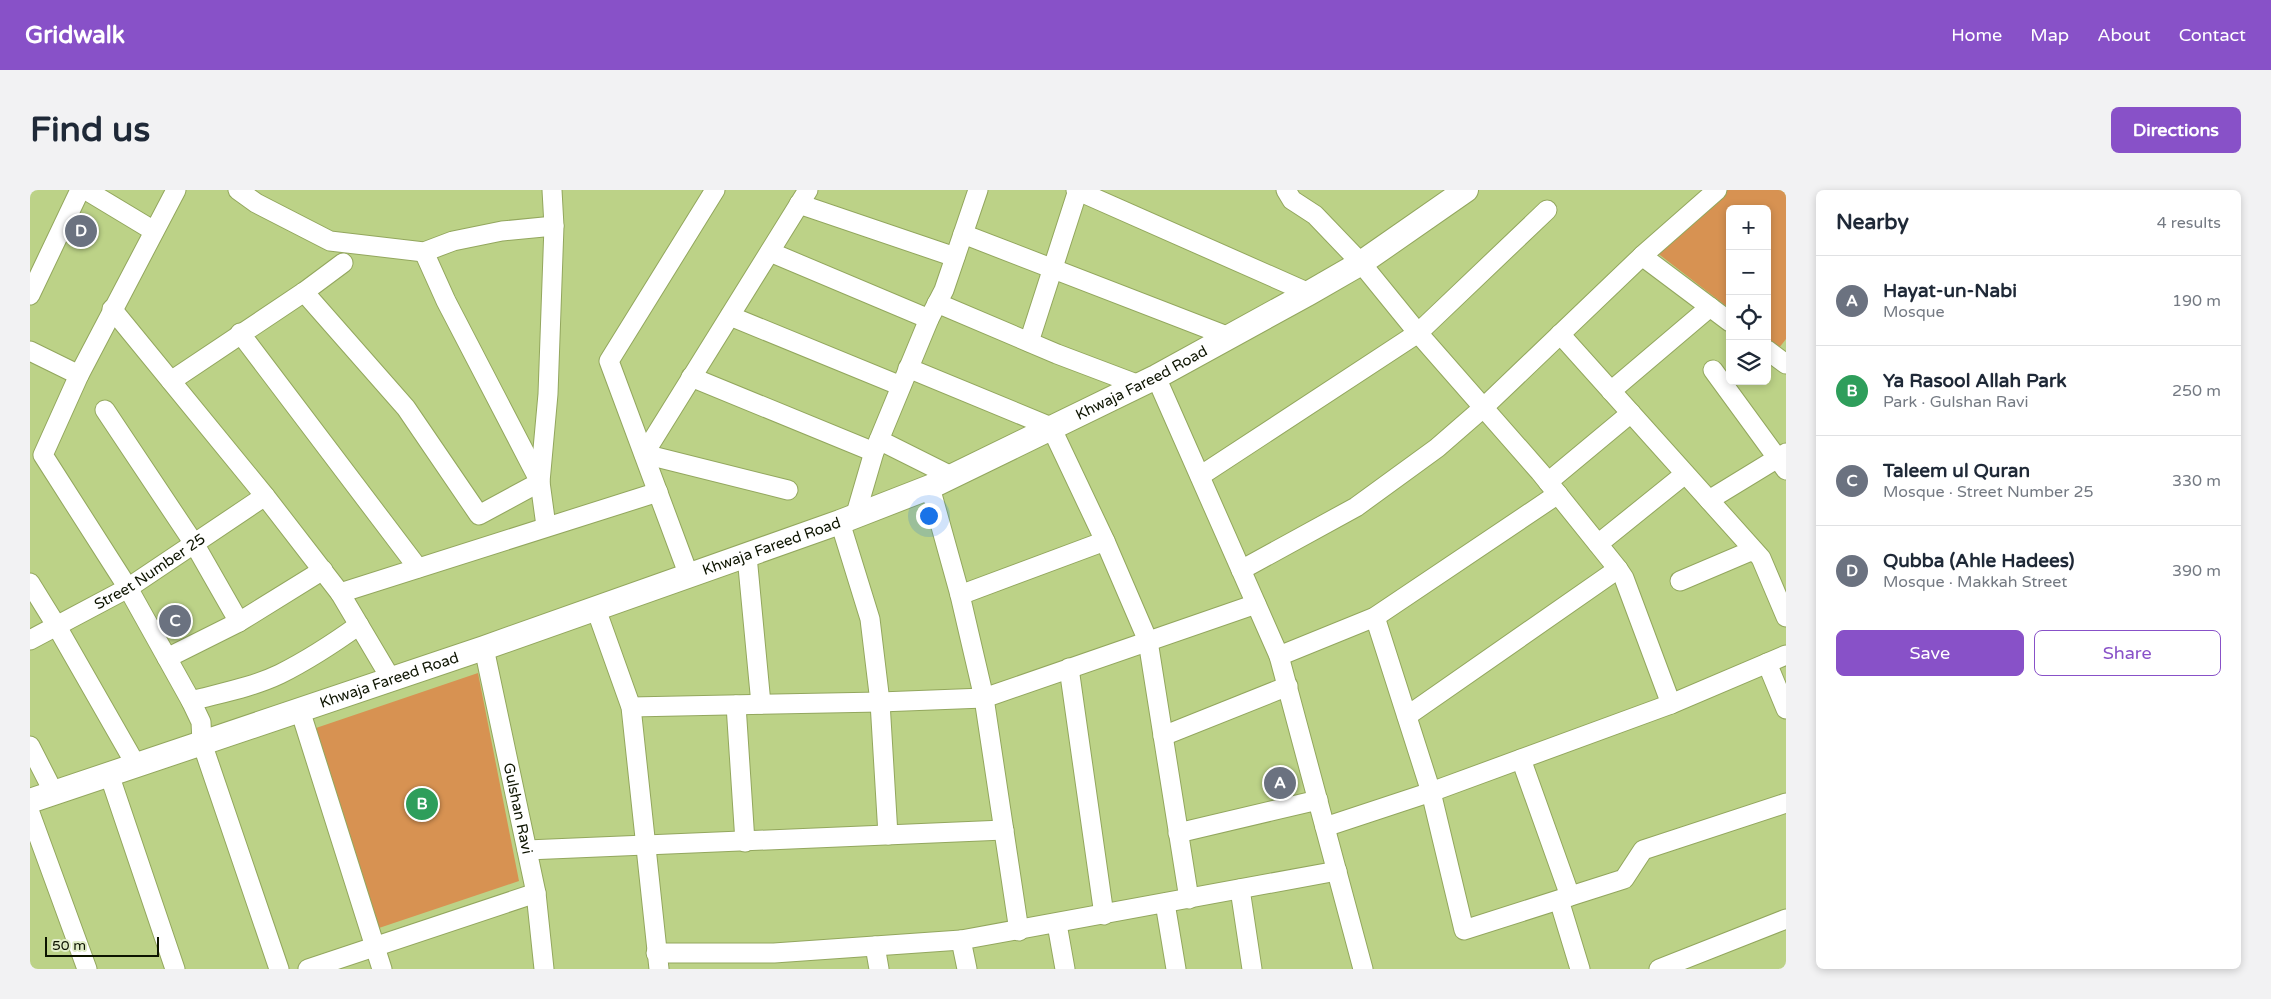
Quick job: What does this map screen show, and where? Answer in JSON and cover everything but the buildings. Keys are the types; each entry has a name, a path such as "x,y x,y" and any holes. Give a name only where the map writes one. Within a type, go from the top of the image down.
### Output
{"main road":[{"name":"Khwaja Fareed Road","path":"30,801 596,609 848,520 930,487 1147,381 1309,293 1361,263 1466,190"}],"street":[{"path":"30,295 80,190"},
{"path":"86,190 154,231"},
{"path":"176,190 112,309 79,375 43,455 128,588 201,722 202,743 279,969"},
{"path":"238,190 260,197 330,241 424,252 453,241 492,233 554,226"},
{"path":"546,526 540,482 548,394 554,226 552,190"},
{"path":"689,576 609,361 715,190"},
{"path":"888,835 880,702 870,619 848,520 876,446 955,257 978,190"},
{"path":"1029,342 1054,269 1077,190 1309,293"},
{"path":"1287,190 1292,200 1315,215 1361,263 1418,333 1553,488 1618,569 1624,578 1671,704"},
{"path":"1241,570 1356,507 1437,448 1483,408 1642,256 1718,190"},
{"path":"644,454 804,197 955,257"},
{"path":"1200,476 1418,333 1548,210"},
{"path":"963,234 1227,336"},
{"path":"424,252 446,301 540,482"},
{"path":"770,252 933,311 1147,381 1200,476 1279,656 1364,969"},
{"path":"1642,256 1726,319"},
{"path":"171,381 240,333 304,292 343,263"},
{"path":"304,292 406,408 479,516 540,482"},
{"path":"1611,391 1710,307"},
{"path":"112,309 323,570 340,593 391,679"},
{"path":"730,316 901,386"},
{"path":"240,333 418,568"},
{"path":"1560,334 1761,558 1786,617"},
{"path":"30,351 79,375"},
{"path":"1771,353 1786,364"},
{"path":"908,368 1051,427 1105,541 1148,641 1189,899"},
{"path":"1709,500 1783,460 1713,370"},
{"path":"692,378 876,446 951,476"},
{"path":"105,410 194,545 239,622"},
{"path":"1279,656 1375,617 1553,488 1631,412"},
{"path":"644,454 788,490"},
{"path":"1598,544 1685,474"},
{"path":"930,487 960,595 984,698 1019,931"},
{"path":"340,593 658,492"},
{"name":"Street Number 25","path":"30,640 128,588 265,496"},
{"path":"960,595 1105,541"},
{"path":"1680,581 1753,550"},
{"path":"747,556 761,704"},
{"path":"1407,716 1618,569"},
{"path":"167,658 239,622 323,570"},
{"path":"30,583 136,765"},
{"path":"631,706 880,702 984,698 1256,604"},
{"path":"596,609 631,706 657,961 775,961 875,946 960,940 1019,931 1337,871"},
{"path":"1375,617 1431,792 1464,930 1624,879 1644,850 1786,803"},
{"path":"191,701 251,685 280,674 324,650 359,625"},
{"name":"Gulshan Ravi","path":"484,648 536,893 544,969"},
{"path":"1325,826 1431,792 1671,704 1786,655"},
{"path":"1767,663 1786,709"},
{"path":"1069,668 1104,915"},
{"path":"1163,736 1288,686"},
{"path":"736,705 744,842"},
{"path":"300,710 382,969"},
{"path":"30,746 54,793"},
{"path":"1521,759 1565,898 1580,969"},
{"path":"109,774 175,969"},
{"path":"1178,833 1318,800"},
{"path":"30,813 87,969"},
{"path":"527,850 1004,830"},
{"path":"1240,889 1252,969"},
{"path":"308,969 536,893"},
{"path":"1165,903 1176,969"},
{"path":"1659,969 1786,919"},
{"path":"1057,924 1065,969"},
{"path":"960,940 967,969"},
{"path":"875,946 879,969"}],"shaded area":[{"path":"1727,190 1786,190 1786,339 1779,348 1771,342 1771,205 1726,205 1726,306 1656,252"},
{"path":"478,673 519,881 376,929 316,728"}],"place":[{"name":"Qubba (Ahle Hadees)","path":"81,231"},
{"name":"Taleem ul Quran","path":"175,621"},
{"name":"Hayat-un-Nabi","path":"1280,783"},
{"name":"Ya Rasool Allah Park","path":"422,804"}]}
